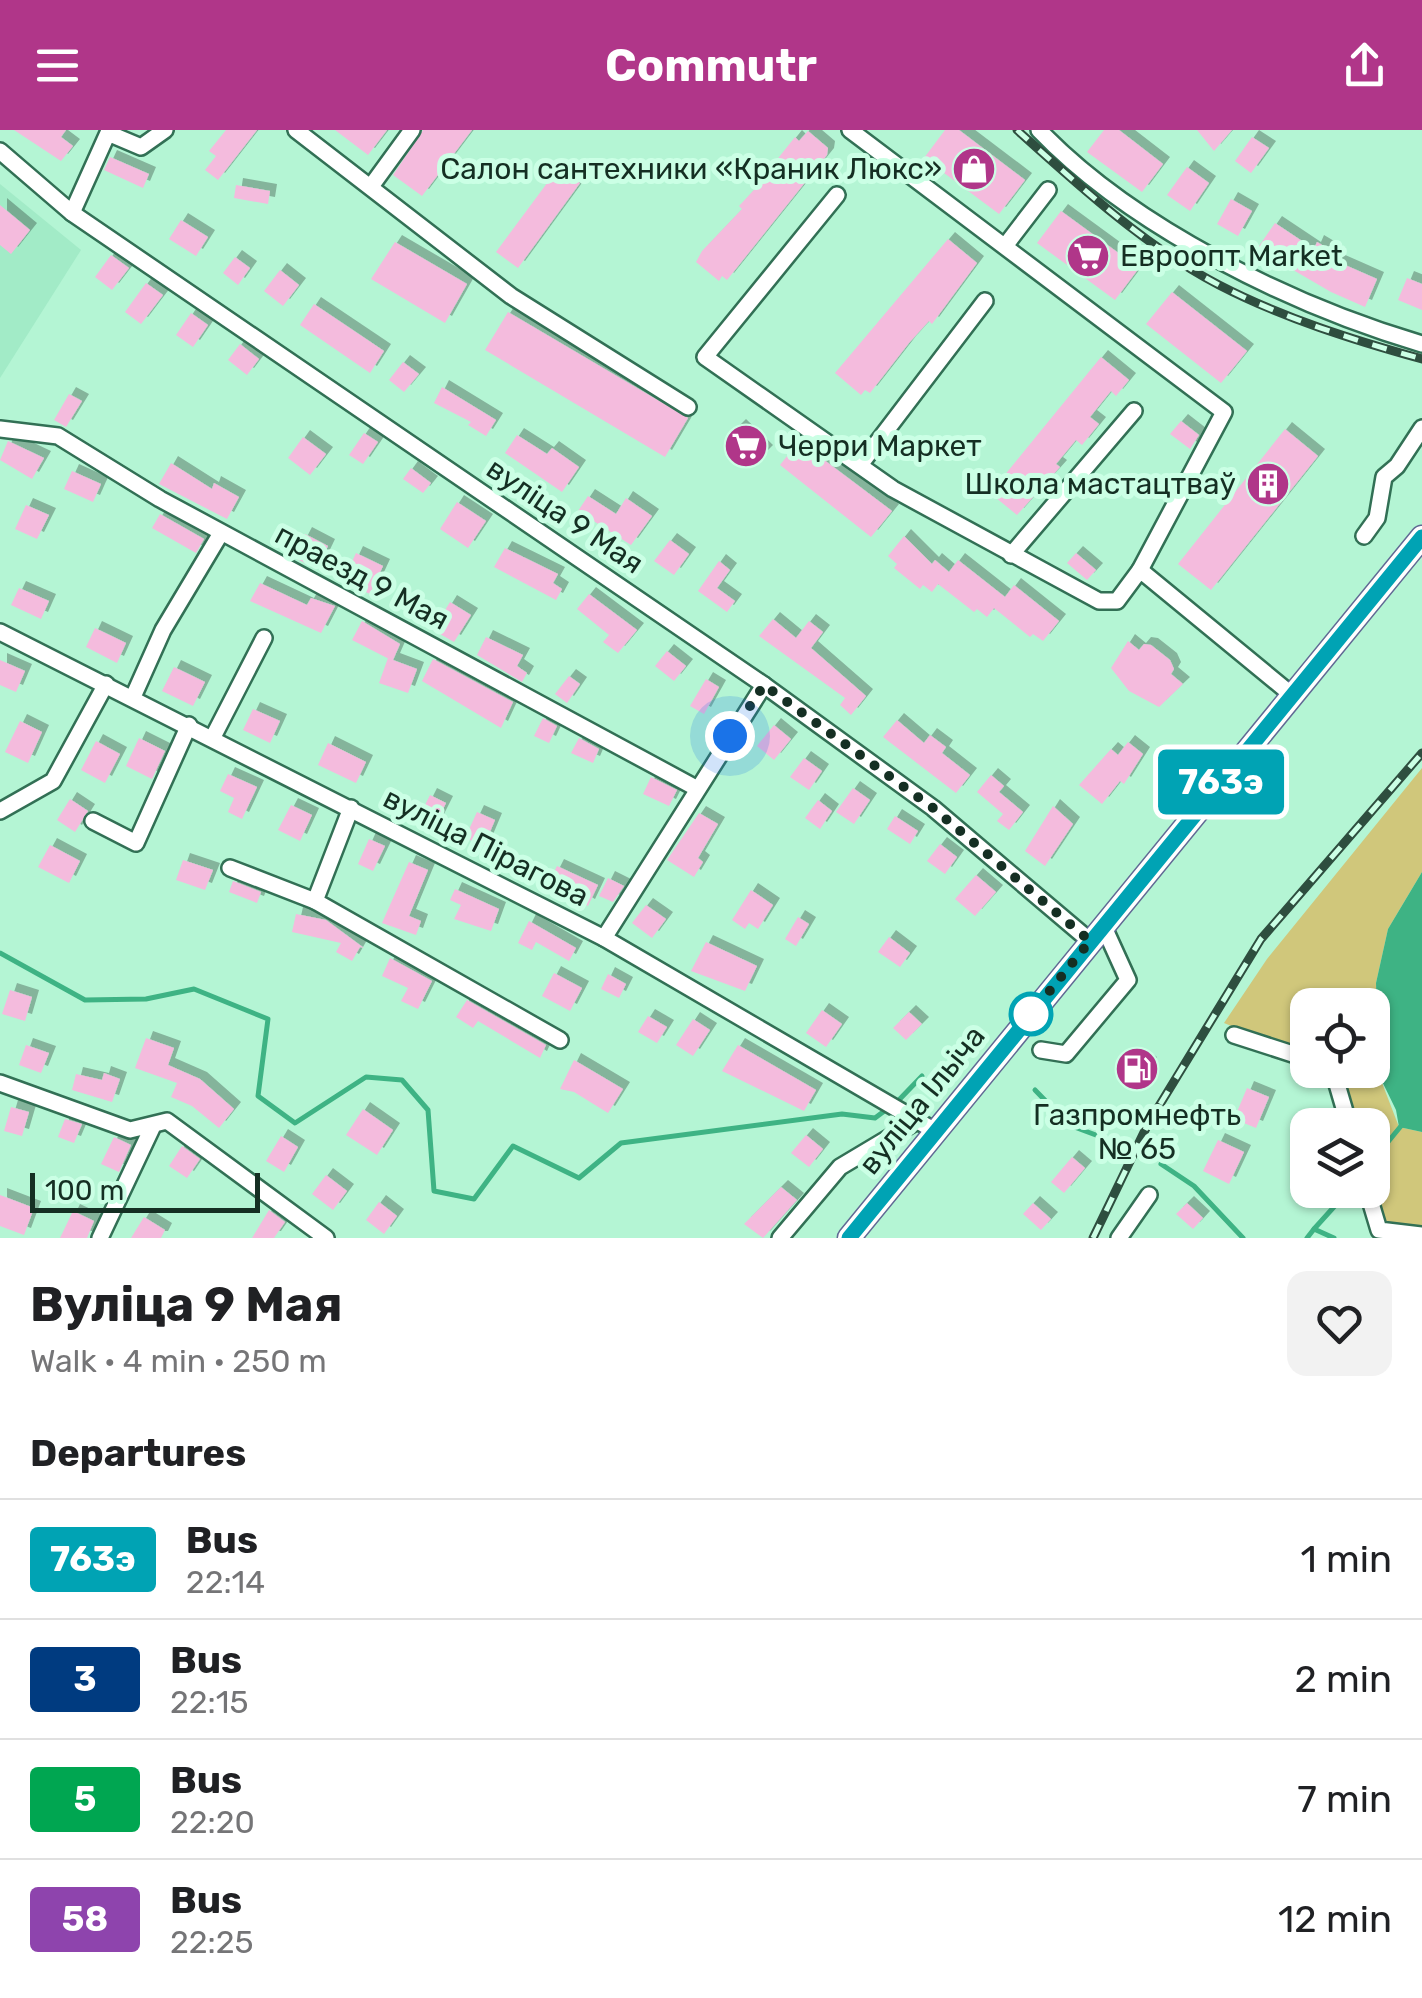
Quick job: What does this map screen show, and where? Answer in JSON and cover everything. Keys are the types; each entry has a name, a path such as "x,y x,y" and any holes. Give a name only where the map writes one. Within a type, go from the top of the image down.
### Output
{"main road":[{"name":"вуліца Ільіча","path":"849,1238 926,1126 1097,933 1422,537"}],"street":[{"path":"72,213 109,132 141,147 166,130"},
{"path":"296,130 511,296 688,407"},
{"path":"372,185 412,130"},
{"path":"837,194 705,357 893,489 1098,601 1116,601 1140,570 1224,412 850,130"},
{"path":"1039,130 1153,222 1272,286 1370,329 1422,344"},
{"name":"вуліца 9 Мая","path":"0,150 72,213 764,685 1097,933"},
{"path":"1005,246 1048,190"},
{"path":"860,465 984,301"},
{"path":"1012,555 1134,411"},
{"path":"1364,536 1377,518 1384,476 1398,466 1422,428"},
{"name":"праезд 9 Мая","path":"0,429 58,436 221,532 696,788"},
{"path":"134,697 163,630 221,532"},
{"path":"1140,570 1292,695"},
{"name":"вуліца Пірагова","path":"0,632 604,938 926,1126"},
{"path":"213,737 264,638"},
{"path":"0,811 53,781 106,684"},
{"path":"604,938 764,685"},
{"path":"92,822 136,843 189,725"},
{"path":"314,901 351,808"},
{"path":"230,868 314,901 560,1040"},
{"path":"1041,1050 1066,1054 1128,980 1097,933"},
{"path":"1234,1035 1290,1054"},
{"path":"0,1082 130,1130 152,1128 167,1121 326,1238"},
{"path":"780,1238 840,1168 926,1126"},
{"path":"100,1238 152,1128"},
{"path":"1119,1238 1149,1195"},
{"path":"1372,1208 1378,1234 1422,1235"}],"shaded area":[{"path":"0,184 81,250 0,378"},
{"path":"1422,768 1422,872 1388,929 1376,988 1290,988 1290,1050 1224,1023 1267,959"},
{"path":"1422,872 1422,1132 1399,1127 1385,1088 1390,1088 1390,988 1376,988 1376,983 1388,929"},
{"path":"1347,1088 1384,1088 1399,1127 1422,1132 1422,1228 1383,1221 1380,1208 1390,1208 1390,1108 1353,1108"}],"building":[{"path":"14,130 66,130 61,137 73,146 61,161"},
{"path":"226,130 257,130 218,180 205,170 216,156 209,151"},
{"path":"335,130 387,130 368,155"},
{"path":"423,130 472,130 422,196 393,175"},
{"name":"Салон сантехники «Краник Люкс»","path":"945,130 959,130 1025,180 999,214 924,158"},
{"path":"1104,130 1119,130 1163,164 1142,192 1087,152"},
{"path":"1197,130 1232,130 1214,151"},
{"path":"808,131 828,148 827,155 727,280 722,276 719,281 696,262 702,251 742,209 739,206 778,164 775,162 795,137 799,141"},
{"path":"1252,137 1269,148 1251,173 1235,161"},
{"path":"110,157 149,174 143,188 104,170"},
{"path":"559,167 580,183 518,268 496,252"},
{"path":"1187,167 1209,183 1190,211 1167,195"},
{"path":"236,185 270,191 268,204 234,198"},
{"path":"1231,199 1252,211 1238,236 1217,224"},
{"path":"0,205 30,230 11,254 0,245"},
{"name":"Евроопт Market","path":"1061,211 1139,268 1115,300 1037,243"},
{"path":"181,220 208,237 196,256 169,239"},
{"path":"1275,223 1314,249 1317,242 1339,255 1336,261 1377,279 1365,307 1257,249"},
{"path":"948,239 977,263 932,324 929,321 909,343 870,393 865,390 861,395 835,373"},
{"path":"395,242 467,284 445,323 371,279"},
{"path":"111,255 129,268 112,290 95,277"},
{"path":"235,257 250,268 238,285 223,273"},
{"path":"280,270 299,285 283,306 264,291"},
{"path":"1407,278 1422,284 1422,310 1398,300"},
{"path":"146,283 163,295 141,324 125,312"},
{"path":"1172,292 1247,351 1221,383 1146,324"},
{"path":"314,304 384,351 370,373 300,325"},
{"path":"508,312 688,418 665,457 485,350"},
{"path":"191,313 208,325 193,347 176,335"},
{"path":"240,344 259,359 247,375 228,360"},
{"path":"1101,357 1129,380 1116,396 1111,391 1090,417 1099,424 1082,445 1076,440 1056,464 1060,467 1017,515 990,493"},
{"path":"403,362 419,374 404,392 389,380"},
{"path":"442,387 496,420 486,436 468,425 471,422 434,403"},
{"path":"69,394 82,401 66,427 54,420"},
{"path":"1181,421 1199,435 1190,449 1170,434"},
{"name":"Черри Маркет","path":"739,426 766,452 752,466 725,440"},
{"name":"Школа мастацтваў","path":"1285,429 1318,456 1211,590 1178,564"},
{"path":"364,433 378,442 363,464 349,455"},
{"path":"517,435 547,454 552,448 579,467 562,492 505,453"},
{"path":"303,437 326,454 310,475 288,458"},
{"path":"8,441 44,458 32,479 0,460"},
{"path":"799,441 892,511 871,537 780,465"},
{"path":"171,463 212,489 214,483 239,497 227,519 159,484"},
{"path":"411,468 431,483 423,493 403,479"},
{"path":"72,471 101,484 93,502 64,489"},
{"path":"588,496 616,514 626,498 652,516 631,545 578,511"},
{"path":"457,502 486,521 468,548 440,529"},
{"path":"26,505 49,515 37,539 15,529"},
{"path":"160,514 204,539 196,553 152,528"},
{"path":"305,534 328,546 317,569 293,557"},
{"path":"904,536 932,564 935,560 949,572 958,560 1005,597 1014,585 1059,621 1043,641 1033,634 1030,637 994,608 987,617 977,609 974,612 938,584 932,592 923,585 920,589 894,568 897,564 888,556"},
{"path":"670,540 689,554 674,575 654,561"},
{"path":"505,548 558,574 553,583 562,589 556,600 494,567"},
{"path":"356,553 383,566 370,594 343,581"},
{"path":"1076,553 1096,570 1087,580 1067,563"},
{"path":"719,561 730,570 717,588 735,601 727,612 698,591"},
{"path":"260,583 307,605 311,598 335,606 321,633 250,601"},
{"path":"19,588 49,601 41,619 11,605"},
{"path":"589,594 637,630 618,653 603,642 609,635 577,609"},
{"path":"450,602 471,615 454,642 433,630"},
{"path":"773,619 796,638 809,621 823,632 811,648 866,696 851,715 840,705 845,698 759,636"},
{"path":"362,621 400,644 393,660 417,669 408,693 379,683 388,658 352,640"},
{"path":"95,628 126,643 117,663 86,647"},
{"path":"486,637 523,655 517,666 527,673 522,682 477,655"},
{"path":"1128,641 1139,650 1144,644 1151,645 1170,660 1174,669 1171,674 1183,684 1159,707 1129,691 1111,668"},
{"path":"667,651 686,666 674,681 655,666"},
{"path":"433,659 513,702 501,728 422,681"},
{"path":"0,660 25,671 16,692 0,685"},
{"path":"174,667 205,682 193,706 162,691"},
{"path":"569,676 580,684 567,703 555,694"},
{"path":"706,679 719,687 704,714 690,706"},
{"path":"253,709 280,721 270,743 243,730"},
{"path":"543,718 557,726 549,743 534,736"},
{"path":"897,720 924,743 930,735 946,747 942,753 970,775 956,793 883,737"},
{"path":"20,721 42,732 28,763 5,752"},
{"path":"774,725 791,739 774,760 757,746"},
{"path":"139,738 165,751 152,779 126,766"},
{"path":"579,738 599,749 593,763 571,753"},
{"path":"96,741 120,754 105,783 81,770"},
{"path":"1128,742 1143,754 1124,784 1120,781 1102,804 1079,785 1111,749 1118,755"},
{"path":"328,743 366,762 356,783 318,765"},
{"path":"804,758 822,771 809,790 790,777"},
{"path":"228,774 257,787 242,819 228,812 234,798 220,791"},
{"path":"991,775 1004,786 999,792 1023,812 1009,830 997,821 1003,814 977,792"},
{"path":"651,777 677,790 669,806 643,794"},
{"path":"853,788 870,800 854,824 836,812"},
{"path":"430,795 446,803 433,829 417,821"},
{"path":"70,799 88,811 75,832 57,820"},
{"path":"818,800 832,811 820,829 805,818"},
{"path":"291,805 312,815 300,841 278,830"},
{"path":"1053,806 1073,824 1045,866 1025,851"},
{"path":"477,812 495,820 484,846 465,838"},
{"path":"699,813 718,824 698,858 703,862 694,877 667,860"},
{"path":"895,816 918,831 910,844 887,829"},
{"path":"369,839 385,846 373,871 358,864"},
{"path":"940,844 957,857 945,874 927,861"},
{"path":"50,845 80,861 69,883 38,867"},
{"path":"183,860 213,870 205,890 176,880"},
{"path":"409,862 428,870 409,916 421,921 416,935 382,923"},
{"path":"557,866 598,885 588,906 548,884"},
{"path":"976,875 996,892 975,916 955,899"},
{"path":"608,878 624,886 613,902 599,896"},
{"path":"233,881 261,892 257,903 229,892"},
{"path":"455,889 499,909 491,931 454,919 461,905 450,900"},
{"path":"751,890 773,905 758,929 749,923 745,929 732,920"},
{"path":"646,905 666,919 652,938 632,923"},
{"path":"296,914 326,920 364,948 360,947 352,961 336,952 341,943 292,932"},
{"path":"798,917 809,924 796,946 785,939"},
{"path":"529,921 576,948 569,961 536,942 532,950 518,943"},
{"path":"889,937 910,953 900,967 878,952"},
{"path":"706,942 757,966 745,991 691,971"},
{"path":"390,958 432,981 418,1009 401,1001 408,988 382,976"},
{"path":"554,973 582,988 570,1011 542,996"},
{"path":"608,974 626,984 619,998 601,989"},
{"path":"10,990 32,997 25,1021 2,1014"},
{"path":"467,1000 546,1045 540,1058 478,1021 473,1028 456,1017"},
{"path":"822,1010 842,1024 826,1047 806,1033"},
{"path":"909,1012 922,1024 906,1040 893,1028"},
{"path":"648,1016 667,1027 657,1043 638,1032"},
{"path":"693,1019 710,1030 693,1056 676,1045"},
{"path":"146,1038 174,1048 168,1065 200,1079 234,1109 219,1128 192,1106 171,1097 177,1083 135,1068"},
{"path":"26,1045 49,1053 41,1073 19,1065"},
{"path":"738,1045 816,1090 804,1111 722,1071"},
{"name":"Газпромнефть № 65","path":"1139,1056 1150,1064 1136,1083 1124,1075"},
{"path":"574,1060 623,1089 608,1113 574,1092 560,1089"},
{"path":"104,1073 120,1079 112,1102 72,1090 76,1074 102,1080"},
{"path":"1247,1088 1269,1097 1256,1128 1234,1119"},
{"path":"11,1107 29,1112 22,1136 4,1131"},
{"path":"363,1109 393,1130 377,1155 346,1135"},
{"path":"65,1119 82,1124 74,1143 58,1137"},
{"path":"806,1135 823,1149 809,1167 791,1153"},
{"path":"281,1136 298,1147 284,1172 266,1161"},
{"path":"114,1137 131,1145 119,1172 101,1164"},
{"path":"1218,1140 1244,1152 1229,1184 1203,1171"},
{"path":"182,1146 200,1159 187,1178 169,1166"},
{"path":"1072,1157 1085,1168 1064,1193 1051,1182"},
{"path":"326,1175 347,1191 333,1210 312,1194"},
{"path":"781,1187 797,1200 763,1238 744,1224"},
{"path":"0,1195 34,1208 24,1235 0,1226"},
{"path":"379,1202 397,1216 384,1234 366,1220"},
{"path":"1033,1203 1051,1219 1041,1230 1023,1214"},
{"path":"1187,1203 1203,1218 1193,1229 1176,1214"},
{"path":"269,1210 285,1222 274,1238 252,1238"},
{"path":"73,1211 94,1221 87,1238 60,1238"},
{"path":"144,1217 165,1230 161,1238 131,1238"}],"waterway":[{"path":"0,953 85,1000 146,999 194,989 268,1019 258,1096 295,1123 366,1077 402,1080 428,1110 434,1191 474,1199 513,1146 579,1178 621,1143 842,1114 875,1118 887,1109"},
{"path":"896,1103 922,1076"},
{"path":"1035,1090 1069,1125 1120,1144"},
{"path":"1390,1139 1401,1126"},
{"path":"1161,1164 1194,1186 1243,1238"},
{"path":"1314,1229 1333,1208"},
{"path":"1307,1238 1314,1229 1334,1238"}],"railway":[{"path":"1017,130 1113,214 1192,270 1293,318 1422,359"},
{"path":"1093,1238 1148,1124 1261,939 1422,753"}],"bus line":[{"name":"763э","path":"849,1238 1422,537"}],"place":[{"name":"Салон сантехники «Краник Люкс»","path":"974,169"},
{"name":"Евроопт Market","path":"1088,256"},
{"name":"Черри Маркет","path":"746,446"},
{"name":"Школа мастацтваў","path":"1268,484"},
{"name":"Газпромнефть № 65","path":"1137,1069"}],"route":[{"path":"730,736 764,685 933,808 1090,941 1031,1014"}]}
